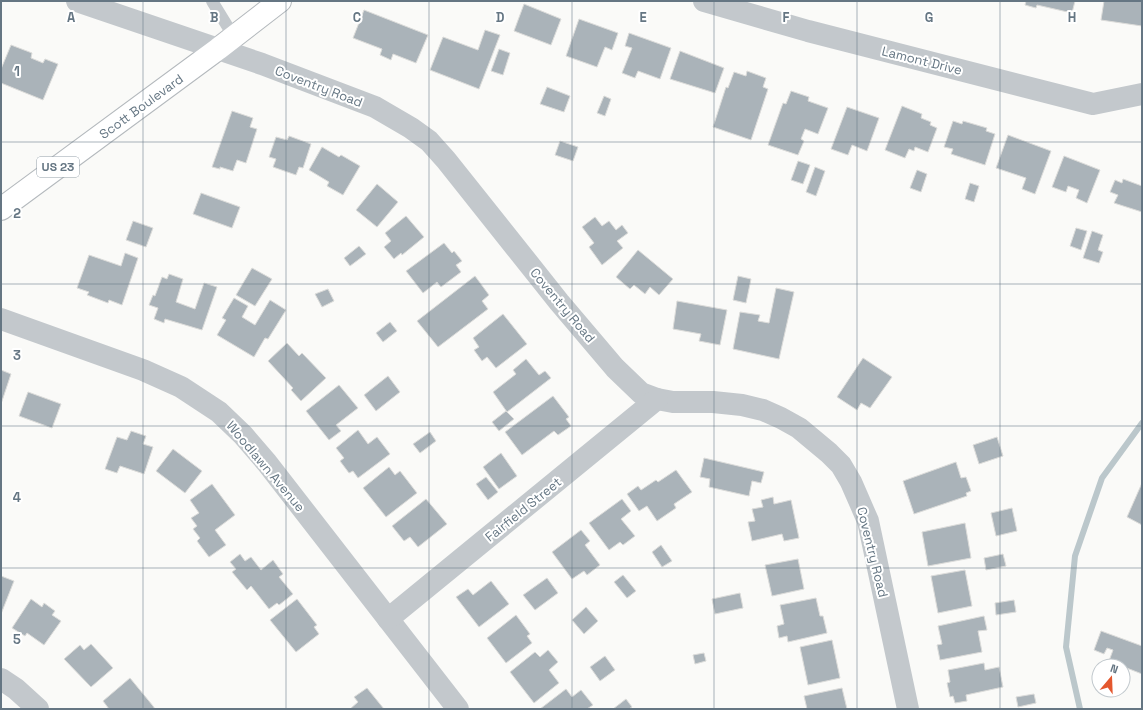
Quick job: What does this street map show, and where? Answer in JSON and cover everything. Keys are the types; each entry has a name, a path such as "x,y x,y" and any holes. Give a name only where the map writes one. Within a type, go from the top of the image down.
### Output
{"highway":[{"name":"Scott Boulevard","path":"1,209 226,43 280,1"}],"street":[{"name":"Coventry Road","path":"77,1 226,43 320,85 375,107 411,128 429,141 615,368 641,393 657,399 673,402 713,402 742,405 763,410 799,428 829,453 841,465 851,482 868,522 908,709"},
{"name":"Lamont Drive","path":"704,1 808,31 1093,104 1142,94"},
{"name":"Woodlawn Avenue","path":"1,319 165,379 200,398 219,412 243,435 267,463 458,709"},
{"name":"Fairfield Street","path":"388,619 657,399"},
{"path":"1,679 16,689 38,709"}],"lane":[{"path":"212,1 226,43"}],"building":[{"path":"1026,1 1075,1 1072,13 1037,5 1036,8 1025,5"},
{"path":"1104,1 1142,1 1142,26 1101,20"},
{"path":"524,4 561,19 551,45 514,31"},
{"path":"364,10 428,35 416,63 393,54 391,60 380,55 382,49 353,38"},
{"path":"579,19 618,33 612,50 605,47 597,67 566,56"},
{"path":"485,30 500,35 479,89 430,70 443,37 478,50"},
{"path":"629,33 671,48 660,79 638,71 635,78 622,73 632,48 625,46"},
{"path":"11,45 32,53 31,58 43,63 45,59 58,64 43,100 1,83 1,69"},
{"path":"499,49 510,53 503,75 491,71"},
{"path":"680,51 724,68 715,93 670,79"},
{"path":"747,71 766,78 763,87 768,89 751,140 713,127 726,87 728,88 734,72 746,76"},
{"path":"547,87 570,96 564,112 540,104"},
{"path":"791,91 809,97 808,101 828,108 818,134 805,129 801,139 804,141 798,155 768,145 783,103 786,104"},
{"path":"604,96 611,99 605,116 597,113"},
{"path":"902,106 922,114 921,118 931,122 930,125 937,128 928,152 915,147 914,151 909,149 905,158 885,150"},
{"path":"847,107 879,118 867,151 852,145 848,155 831,149"},
{"path":"232,111 253,118 250,127 257,129 246,163 237,160 233,171 220,167 220,169 212,167"},
{"path":"953,121 962,124 963,121 987,128 986,131 995,134 985,165 951,154 953,149 944,147"},
{"path":"1008,135 1051,151 1035,194 1022,189 1026,178 996,168"},
{"path":"289,136 311,144 303,168 299,167 296,175 273,167 276,159 269,157 276,137 287,140"},
{"path":"560,141 578,147 573,161 555,155"},
{"path":"322,147 339,157 341,155 360,166 343,195 327,186 329,182 309,170"},
{"path":"1064,156 1100,170 1087,203 1076,198 1079,190 1068,186 1066,192 1052,187"},
{"path":"798,161 810,165 803,184 791,180"},
{"path":"815,167 825,171 816,196 806,192"},
{"path":"917,170 927,174 921,192 910,188"},
{"path":"1123,179 1142,186 1142,212 1114,203 1118,195 1110,192 1115,180 1122,183"},
{"path":"970,183 979,186 974,202 965,199"},
{"path":"377,184 398,202 377,227 356,210"},
{"path":"201,193 240,207 232,228 193,214"},
{"path":"406,216 424,237 402,255 401,253 394,259 384,247 391,241 385,233"},
{"path":"595,217 602,226 609,221 616,230 622,225 628,233 617,241 623,248 602,265 589,247 594,243 582,227"},
{"path":"133,221 153,228 146,247 126,240"},
{"path":"1076,228 1087,231 1081,250 1070,246"},
{"path":"1092,231 1103,235 1098,250 1103,252 1099,263 1083,258"},
{"path":"444,243 452,253 454,251 462,261 456,265 461,272 441,287 437,282 423,293 406,271"},
{"path":"359,246 366,254 350,266 344,258"},
{"path":"638,250 673,279 659,295 650,287 645,294 634,285 630,289 616,277"},
{"path":"125,253 138,258 122,305 109,300 108,303 87,295 89,292 77,288 89,255 121,266"},
{"path":"252,268 272,279 255,306 236,295"},
{"path":"169,274 183,279 176,302 195,309 204,283 217,287 202,330 165,319 164,323 154,319 158,308 149,305 153,295 155,296 162,277 167,279"},
{"path":"475,276 489,295 482,301 488,309 438,347 417,321"},
{"path":"738,276 751,279 746,303 733,300"},
{"path":"776,288 794,292 779,359 733,349 740,312 760,315 758,321 769,323"},
{"path":"328,289 334,301 322,307 315,294"},
{"path":"234,298 248,306 242,317 255,325 270,300 286,310 268,339 265,338 254,357 217,335 226,320 222,318"},
{"path":"677,301 727,310 720,345 699,341 701,334 673,329"},
{"path":"503,314 527,344 496,368 487,357 482,361 474,350 479,347 473,338"},
{"path":"390,322 397,331 383,342 376,333"},
{"path":"287,343 299,356 302,353 326,378 301,401 291,390 293,388 268,361"},
{"path":"863,358 892,377 870,408 861,403 857,410 837,397"},
{"path":"526,359 539,375 545,371 551,378 507,412 493,392 516,374 513,370"},
{"path":"1,370 11,374 1,404"},
{"path":"388,376 400,392 376,411 364,395"},
{"path":"339,385 358,408 336,425 341,431 329,440 306,411"},
{"path":"28,392 61,404 52,428 19,416"},
{"path":"553,396 569,417 566,419 571,426 558,435 554,431 522,455 505,432"},
{"path":"506,411 514,419 499,431 492,422"},
{"path":"358,430 368,444 377,437 390,454 358,478 353,471 349,473 340,461 344,458 336,448"},
{"path":"131,431 146,436 143,444 153,447 144,474 120,466 117,473 105,469 117,437 127,440"},
{"path":"430,432 436,441 420,453 413,444"},
{"path":"997,437 1003,456 979,464 973,445"},
{"path":"173,449 202,471 185,493 156,471"},
{"path":"501,453 517,476 499,489 483,467"},
{"path":"704,458 764,472 761,483 752,481 749,496 709,487 710,479 700,477"},
{"path":"956,462 961,478 966,477 971,491 966,493 967,496 914,514 903,481"},
{"path":"389,467 395,475 400,471 417,493 386,517 363,488"},
{"path":"676,470 692,492 674,504 676,508 657,521 647,506 639,511 627,494 638,486 641,490 656,480 658,482"},
{"path":"486,477 498,492 488,500 476,484"},
{"path":"1142,483 1142,525 1127,517"},
{"path":"212,484 235,515 215,530 226,545 209,557 197,541 200,538 193,529 197,526 191,518 199,513 190,500"},
{"path":"773,497 774,504 791,500 799,538 784,541 782,534 752,541 748,522 755,521 752,509 763,507 761,500"},
{"path":"426,499 447,524 418,547 410,537 404,541 392,526"},
{"path":"622,499 631,511 621,519 635,536 623,545 620,542 609,550 589,523"},
{"path":"1012,508 1017,531 996,536 991,513"},
{"path":"965,523 971,558 928,566 922,532"},
{"path":"581,530 590,541 585,545 600,565 587,575 584,571 572,579 552,552"},
{"path":"661,545 672,561 662,567 652,552"},
{"path":"240,554 245,561 251,557 261,570 273,560 283,574 279,577 293,594 279,605 277,603 269,609 251,586 247,590 232,572 236,569 230,562"},
{"path":"1003,554 1006,566 986,570 984,558"},
{"path":"798,559 804,589 772,596 765,565"},
{"path":"965,570 972,606 938,613 931,576"},
{"path":"623,575 636,591 627,598 614,582"},
{"path":"1,576 14,581 1,614"},
{"path":"547,578 558,593 535,610 523,595"},
{"path":"491,581 509,604 479,627 456,597 468,589 473,595"},
{"path":"740,593 743,608 715,614 712,599"},
{"path":"816,598 820,616 823,616 827,633 788,642 787,636 779,638 777,626 784,624 780,605"},
{"path":"31,599 42,607 44,603 55,611 52,615 61,621 44,645 27,633 25,636 12,628"},
{"path":"297,599 317,625 314,627 319,634 296,652 270,620"},
{"path":"1014,600 1016,612 996,615 995,603"},
{"path":"586,607 598,621 584,634 572,620"},
{"path":"516,615 530,634 527,636 532,643 506,663 487,638"},
{"path":"984,616 987,630 978,631 982,652 940,660 937,645 942,644 938,626"},
{"path":"1101,631 1142,646 1142,674 1131,670 1131,658 1110,658 1113,650 1107,648 1104,654 1094,650"},
{"path":"832,640 840,678 808,685 800,647"},
{"path":"91,644 113,668 91,687 64,659 80,645 84,650"},
{"path":"548,650 558,662 549,670 559,683 534,703 510,672 535,652 540,657"},
{"path":"704,653 706,661 695,664 693,655"},
{"path":"605,656 615,670 600,681 590,667"},
{"path":"984,663 985,670 999,667 1003,687 966,695 967,701 955,703 953,696 950,697 947,683 950,682 948,670"},
{"path":"130,678 155,709 109,709 103,701"},
{"path":"367,688 384,709 350,709 358,702 354,697"},
{"path":"842,688 847,709 807,709 804,696"},
{"path":"566,689 572,697 581,690 593,705 587,709 540,709"},
{"path":"1034,694 1036,703 1018,707 1016,697"},
{"path":"626,699 632,707 629,709 613,709"}],"waterway":[{"path":"1080,709 1066,647 1075,556 1102,478 1142,423"}]}
